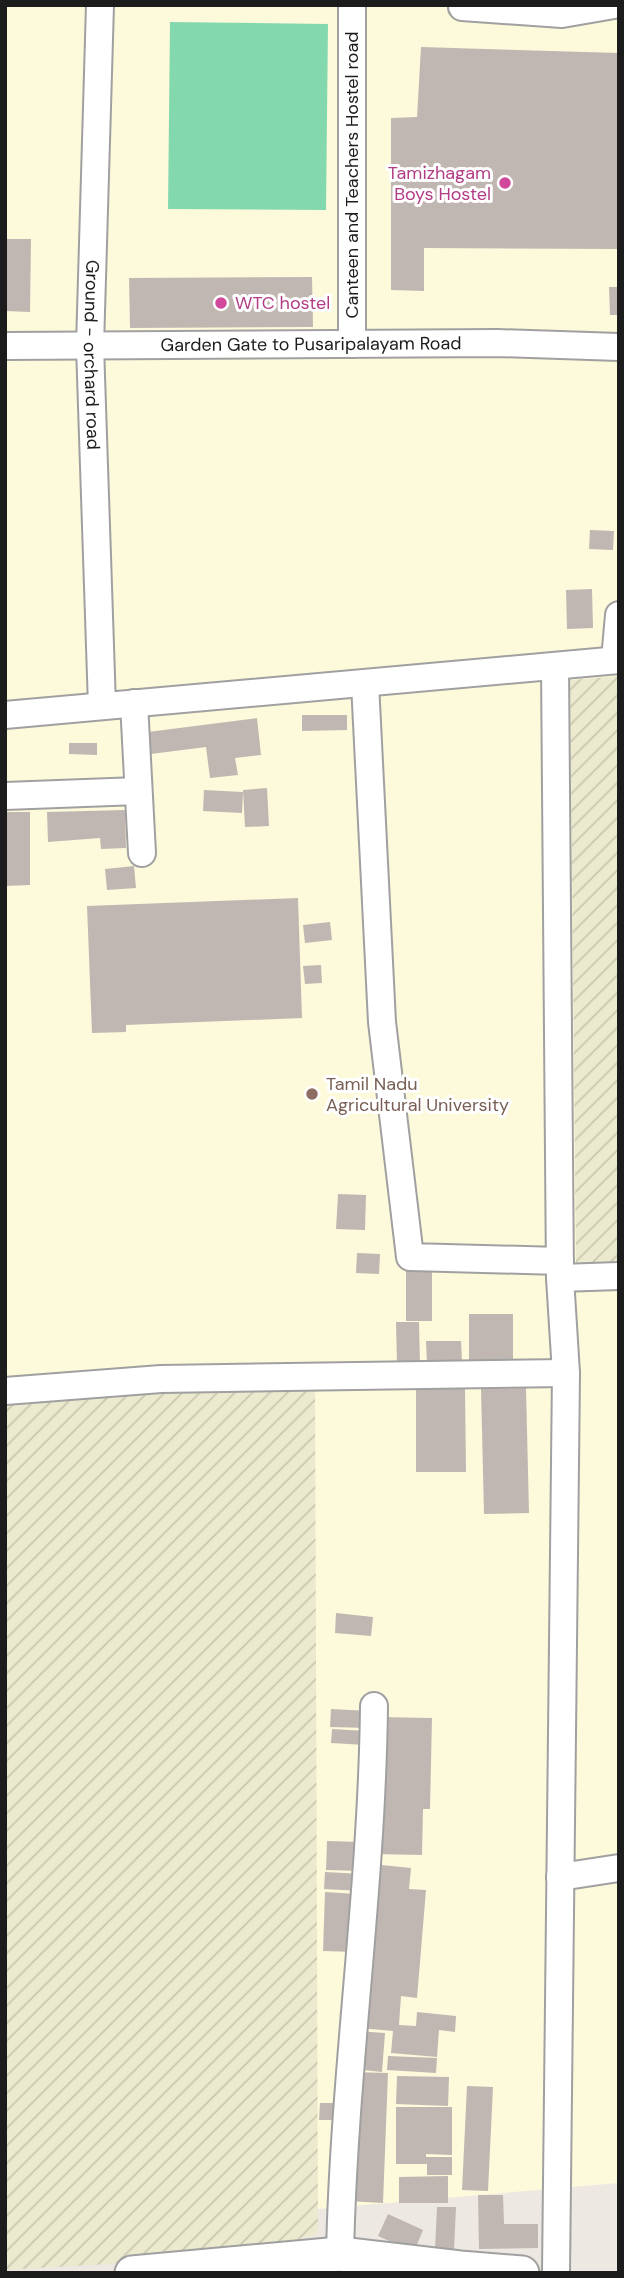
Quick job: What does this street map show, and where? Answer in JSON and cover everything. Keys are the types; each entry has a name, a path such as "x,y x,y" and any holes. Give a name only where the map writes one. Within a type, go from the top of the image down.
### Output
{"street":[{"name":"Ground - orchard road","path":"100,5 90,346 102,706"},
{"name":"Canteen and Teachers Hostel road","path":"352,5 352,344"},
{"path":"462,6 562,14 614,5"},
{"name":"Garden Gate to Pusaripalayam Road","path":"5,346 498,343 619,347"},
{"path":"5,715 617,660 619,615"},
{"path":"555,666 560,1269 566,1373 556,2273"},
{"path":"365,683 382,1022 410,1257 619,1276"},
{"path":"134,703 142,853"},
{"path":"5,796 138,791"},
{"path":"5,1391 161,1379 566,1373"},
{"path":"342,2263 342,2184 372,1788 374,1706"},
{"path":"560,1877 619,1868"},
{"path":"132,2273 342,2263 522,2273"}],"shaded area":[{"name":"Tamil Nadu Agricultural University","path":"5,5 619,5 619,2183 5,2236"}],"green space":[{"path":"170,22 328,24 326,210 168,209"},
{"path":"619,676 619,1265 576,1265 570,680"},
{"path":"315,1375 318,2234 226,2257 5,2270 5,1387"}],"building":[{"name":"Tamizhagam Boys Hostel","path":"421,47 619,53 619,249 424,248 424,291 391,290 391,118 417,117"},
{"path":"5,239 31,239 30,312 5,311"},
{"name":"WTC hostel","path":"312,277 313,327 130,328 129,278"},
{"path":"609,287 619,287 619,315 610,315"},
{"path":"590,530 614,531 613,550 589,549"},
{"path":"592,589 593,628 567,629 566,590"},
{"path":"302,715 347,715 347,730 302,731"},
{"path":"257,718 261,755 235,758 238,775 210,778 206,747 143,755 140,733"},
{"path":"69,743 97,743 97,755 69,754"},
{"path":"267,788 269,826 245,827 243,790"},
{"path":"204,790 243,792 242,813 203,811"},
{"path":"125,810 126,848 101,849 100,838 48,842 47,812"},
{"path":"5,812 30,812 30,885 5,886"},
{"path":"134,866 136,888 107,890 105,869"},
{"path":"298,898 302,1018 126,1025 126,1032 92,1033 87,906"},
{"path":"330,922 332,940 305,943 303,925"},
{"path":"321,965 322,983 305,984 303,966"},
{"path":"338,1194 366,1195 365,1230 336,1229"},
{"path":"357,1253 380,1254 379,1274 356,1273"},
{"path":"406,1270 432,1270 432,1321 406,1321"},
{"path":"469,1314 513,1314 513,1363 469,1363"},
{"path":"396,1322 419,1322 420,1364 397,1365"},
{"path":"426,1341 461,1341 462,1362 427,1363"},
{"path":"526,1388 529,1513 484,1514 481,1389"},
{"path":"416,1389 465,1389 466,1472 416,1472"},
{"path":"336,1613 373,1617 371,1636 335,1633"},
{"path":"331,1709 369,1711 368,1728 330,1727"},
{"path":"379,1717 432,1718 430,1809 423,1809 422,1855 375,1854"},
{"path":"332,1729 366,1731 365,1745 331,1743"},
{"path":"327,1841 362,1842 361,1871 326,1870"},
{"path":"372,1864 411,1868 409,1889 426,1890 417,1998 401,1996 399,2025 416,2026 417,2012 456,2016 455,2032 439,2030 437,2057 391,2053 393,2031 359,2028"},
{"path":"325,1872 363,1874 361,1891 324,1889"},
{"path":"325,1892 356,1894 354,1952 323,1951"},
{"path":"357,2031 385,2033 382,2072 354,2069"},
{"path":"388,2056 437,2058 436,2073 387,2070"},
{"path":"352,2072 388,2073 383,2203 348,2201"},
{"path":"397,2076 449,2077 448,2106 396,2104"},
{"path":"467,2086 493,2087 488,2191 462,2190"},
{"path":"320,2103 338,2103 338,2120 319,2120"},
{"path":"396,2107 452,2107 452,2155 426,2154 426,2157 452,2157 452,2175 427,2175 427,2164 396,2164"},
{"path":"448,2176 448,2203 399,2203 399,2177"},
{"path":"478,2195 503,2195 504,2224 538,2224 538,2248 479,2249"},
{"path":"437,2207 456,2207 454,2250 435,2249"},
{"path":"388,2214 423,2230 414,2252 378,2236"}],"place":[{"name":"Tamizhagam Boys Hostel","path":"505,183"},
{"name":"WTC hostel","path":"221,303"},
{"name":"Tamil Nadu Agricultural University","path":"312,1094"}]}
